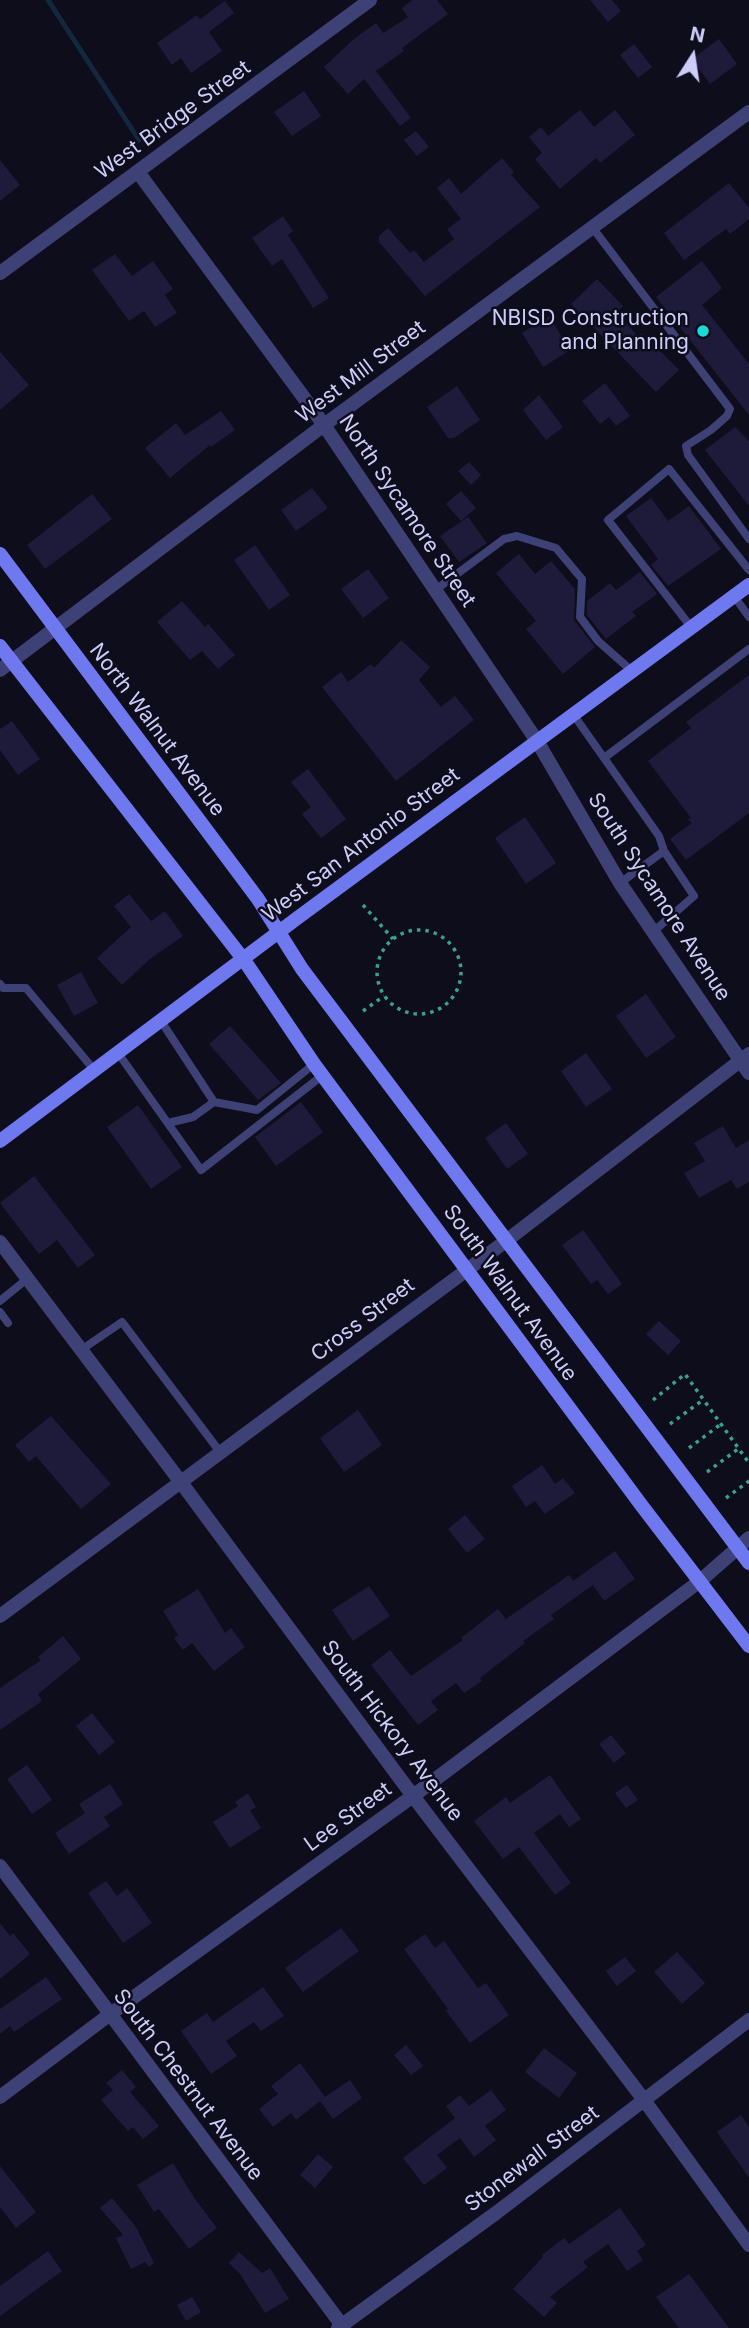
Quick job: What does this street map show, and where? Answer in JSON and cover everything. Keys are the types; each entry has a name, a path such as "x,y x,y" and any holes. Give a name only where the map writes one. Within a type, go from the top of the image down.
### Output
{"main road":[{"name":"North Walnut Avenue","path":"0,554 280,931"},
{"name":"West San Antonio Street","path":"0,1141 749,585"},
{"path":"0,646 6,666 244,960"},
{"name":"South Walnut Avenue","path":"280,931 302,969 506,1241 743,1543 749,1563"},
{"name":"South Walnut Avenue","path":"244,960 319,1069 642,1506 749,1646"}],"street":[{"name":"West Bridge Street","path":"0,273 370,0"},
{"name":"West Mill Street","path":"6,666 324,425 749,112"},
{"name":"North Sycamore Street","path":"138,172 324,425 537,741"},
{"name":"South Sycamore Avenue","path":"537,741 620,883 745,1057 749,1073"},
{"name":"Cross Street","path":"0,1616 466,1268 506,1241 745,1057"},
{"name":"South Hickory Avenue","path":"0,1242 413,1796 644,2100 749,2245"},
{"name":"Lee Street","path":"0,2097 413,1796 700,1581 743,1543"},
{"name":"South Chestnut Avenue","path":"0,1866 341,2327"},
{"name":"Stonewall Street","path":"341,2327 496,2213 749,2020"}],"lane":[{"path":"592,227 730,409 727,416 711,430 686,446 688,455 749,539"},
{"path":"691,627 608,520 669,469 749,570"},
{"path":"434,591 504,539 517,536 556,548 582,579 580,617 598,640 632,671"},
{"path":"734,596 749,617"},
{"path":"604,758 749,649"},
{"path":"573,714 659,836 664,851 694,896 653,932"},
{"path":"620,883 664,851"},
{"path":"0,984 3,988 26,988 95,1071"},
{"path":"161,1021 214,1102"},
{"path":"118,1053 201,1170 319,1069"},
{"path":"168,1123 193,1117 214,1102 257,1110 319,1069"},
{"path":"0,1301 27,1279"},
{"path":"0,1312 8,1323"},
{"path":"80,1350 122,1322 220,1452"}],"path":[{"path":"363,905 393,939"},
{"path":"412,930 427,930 440,935 451,945 458,956 460,983 445,1005 433,1012 419,1014 394,1006 384,996 378,984 376,969 387,943 412,930"},
{"path":"363,1011 384,996"},
{"path":"653,1400 685,1374 749,1463"},
{"path":"670,1424 703,1400"},
{"path":"689,1448 720,1424"},
{"path":"707,1472 738,1449"},
{"path":"726,1498 749,1481"}],"building":[{"path":"412,0 437,0 448,14 376,71 411,118 400,126 364,79 348,94 324,67 376,23 383,33 408,17 402,8"},
{"path":"590,0 612,0 621,11 608,22"},
{"path":"225,1 234,13 209,32 222,51 191,73 181,58 172,65 157,43 197,15 200,19"},
{"path":"719,39 737,64 710,84 692,59"},
{"path":"634,44 652,67 638,78 620,55"},
{"path":"304,91 321,116 292,136 274,112"},
{"path":"580,110 594,127 615,110 635,135 600,163 596,158 560,189 535,159 542,153 529,137 541,127 548,136"},
{"path":"416,131 429,147 417,156 404,140"},
{"path":"502,158 514,172 511,175 540,207 425,296 379,242 379,236 388,228 410,253 414,250 424,262 454,239 447,229 461,219 437,188 449,178 461,194"},
{"path":"0,160 20,185 0,201"},
{"path":"729,183 749,208 749,219 730,234 726,229 684,260 664,233"},
{"path":"283,216 293,231 288,235 329,298 313,308 282,259 272,266 252,238"},
{"path":"115,254 132,276 153,261 173,289 165,295 177,313 155,327 144,311 129,321 92,270"},
{"name":"NBISD Construction and Planning","path":"702,261 722,288 702,305 749,364 749,415 656,297"},
{"path":"597,279 623,306 616,313 638,336 642,333 679,370 656,392 571,304"},
{"path":"549,316 570,350 543,367 522,333"},
{"path":"0,352 29,385 0,410"},
{"path":"605,383 630,416 616,426 609,417 600,424 582,401"},
{"path":"457,386 480,420 454,438 448,438 427,407"},
{"path":"539,395 563,427 546,440 523,410"},
{"path":"221,411 235,430 211,447 210,445 170,478 145,448 176,423 185,435"},
{"path":"735,427 749,441 749,506 705,450"},
{"path":"469,462 481,475 471,485 458,471"},
{"path":"312,488 328,508 296,531 281,510"},
{"path":"461,491 476,508 461,521 446,504"},
{"path":"92,494 112,519 45,569 27,545"},
{"path":"651,498 668,521 689,506 721,549 668,586 651,565 658,559 626,516"},
{"path":"468,517 487,543 459,562 440,536"},
{"path":"255,545 290,595 269,610 234,560"},
{"path":"519,554 535,574 551,561 575,589 574,620 595,647 563,674 526,629 536,621 496,573"},
{"path":"368,569 389,598 363,618 341,589"},
{"path":"640,572 657,594 632,612 636,616 606,639 587,615 587,601 610,583 616,590"},
{"path":"182,601 205,627 208,624 235,655 218,669 202,651 190,660 157,622"},
{"path":"401,640 430,667 419,680 441,707 455,696 474,720 396,781 322,687 341,672 348,682 371,664 374,668"},
{"path":"749,675 749,813 686,860 670,839 692,823 687,819 691,818 648,761 691,728 686,722"},
{"path":"12,721 40,759 18,775 0,750 0,729"},
{"path":"308,769 346,819 321,838 302,814 311,807 291,782"},
{"path":"525,817 556,863 526,884 495,838"},
{"path":"129,894 151,921 165,911 183,936 150,959 122,985 97,958 131,927 114,906"},
{"path":"81,972 98,1003 74,1016 57,985"},
{"path":"646,994 676,1037 646,1058 616,1016"},
{"path":"230,1026 281,1083 258,1100 209,1044"},
{"path":"586,1053 612,1089 586,1107 561,1071"},
{"path":"301,1102 323,1132 276,1166 255,1137"},
{"path":"138,1105 182,1167 151,1189 107,1127"},
{"path":"506,1123 528,1154 507,1169 485,1138"},
{"path":"723,1126 736,1148 749,1140 749,1182 737,1189 731,1180 699,1198 684,1173 705,1161 694,1143"},
{"path":"34,1176 95,1255 78,1268 57,1240 39,1254 0,1203"},
{"path":"583,1230 622,1284 608,1294 597,1280 591,1284 562,1245"},
{"path":"659,1321 681,1341 668,1355 646,1334"},
{"path":"358,1410 382,1445 344,1472 320,1438"},
{"path":"51,1416 111,1484 81,1509 36,1456 29,1462 15,1445"},
{"path":"542,1465 555,1484 563,1478 575,1493 545,1514 535,1501 526,1507 512,1486"},
{"path":"465,1515 485,1539 467,1553 448,1529"},
{"path":"615,1551 635,1579 604,1601 593,1585 551,1615 554,1619 523,1641 525,1643 480,1678 482,1681 464,1693 456,1683 431,1701 438,1710 418,1725 371,1665 390,1650 411,1676 463,1640 461,1638 498,1609 506,1619 569,1575 573,1581"},
{"path":"369,1586 390,1616 353,1641 332,1610"},
{"path":"198,1589 225,1633 231,1628 245,1647 214,1671 192,1643 183,1650 174,1638 178,1635 163,1611"},
{"path":"63,1636 81,1659 38,1694 42,1701 0,1730 0,1688 41,1660 38,1657"},
{"path":"92,1713 115,1742 99,1755 76,1726"},
{"path":"611,1735 626,1753 614,1763 599,1744"},
{"path":"27,1765 52,1800 32,1814 7,1779"},
{"path":"550,1775 581,1819 569,1827 560,1814 534,1833 571,1883 555,1895 519,1847 503,1859 474,1821 506,1797 510,1803"},
{"path":"110,1784 123,1804 104,1817 110,1826 69,1854 55,1833 85,1813 79,1804"},
{"path":"627,1785 638,1800 626,1808 615,1793"},
{"path":"248,1793 256,1807 250,1810 261,1828 230,1848 213,1822 238,1806 235,1802"},
{"path":"106,1881 117,1896 127,1888 152,1923 123,1943 88,1893"},
{"path":"0,1923 10,1936 13,1933 30,1954 0,1979"},
{"path":"341,1928 359,1951 303,1992 285,1968"},
{"path":"425,1934 435,1948 444,1941 478,1988 486,1983 509,2015 470,2043 404,1949"},
{"path":"677,1952 705,1983 682,2004 654,1972"},
{"path":"625,1957 636,1971 617,1986 606,1971"},
{"path":"46,1977 62,1999 14,2032 10,2026 0,2034 0,2009"},
{"path":"263,1987 284,2016 261,2031 254,2022 226,2041 237,2056 211,2074 181,2031 207,2013 213,2022"},
{"path":"406,2045 423,2066 411,2075 394,2055"},
{"path":"544,2048 577,2073 559,2098 525,2072"},
{"path":"300,2063 325,2097 350,2080 362,2098 333,2119 320,2101 296,2120 291,2113 273,2127 259,2109 278,2094 271,2086"},
{"path":"122,2070 136,2087 130,2092 159,2126 143,2139 133,2127 128,2131 101,2100 113,2090 106,2083"},
{"path":"491,2090 506,2110 485,2126 496,2140 474,2157 460,2138 437,2155 447,2168 424,2185 403,2158 455,2118 446,2106 460,2095 469,2106"},
{"path":"741,2115 749,2127 749,2178 717,2132"},
{"path":"318,2154 333,2167 315,2188 300,2175"},
{"path":"173,2163 217,2228 189,2249 159,2209 154,2212 137,2185"},
{"path":"0,2166 36,2212 16,2228 0,2207"},
{"path":"112,2198 136,2227 154,2263 149,2267 145,2262 131,2269 116,2238 123,2235 100,2208"},
{"path":"620,2208 646,2245 637,2251 643,2260 627,2271 608,2244 583,2262 588,2267 550,2297 557,2303 544,2317 513,2289 542,2255 564,2238 569,2244"},
{"path":"48,2251 62,2271 0,2316 0,2286"},
{"path":"239,2252 262,2273 270,2268 289,2299 265,2313 240,2274 229,2263"},
{"path":"689,2274 729,2328 679,2328 656,2297"},
{"path":"192,2297 201,2312 186,2321 177,2305"}],"waterway":[{"path":"48,0 139,140"}],"place":[{"name":"NBISD Construction and Planning","path":"703,331"}]}
